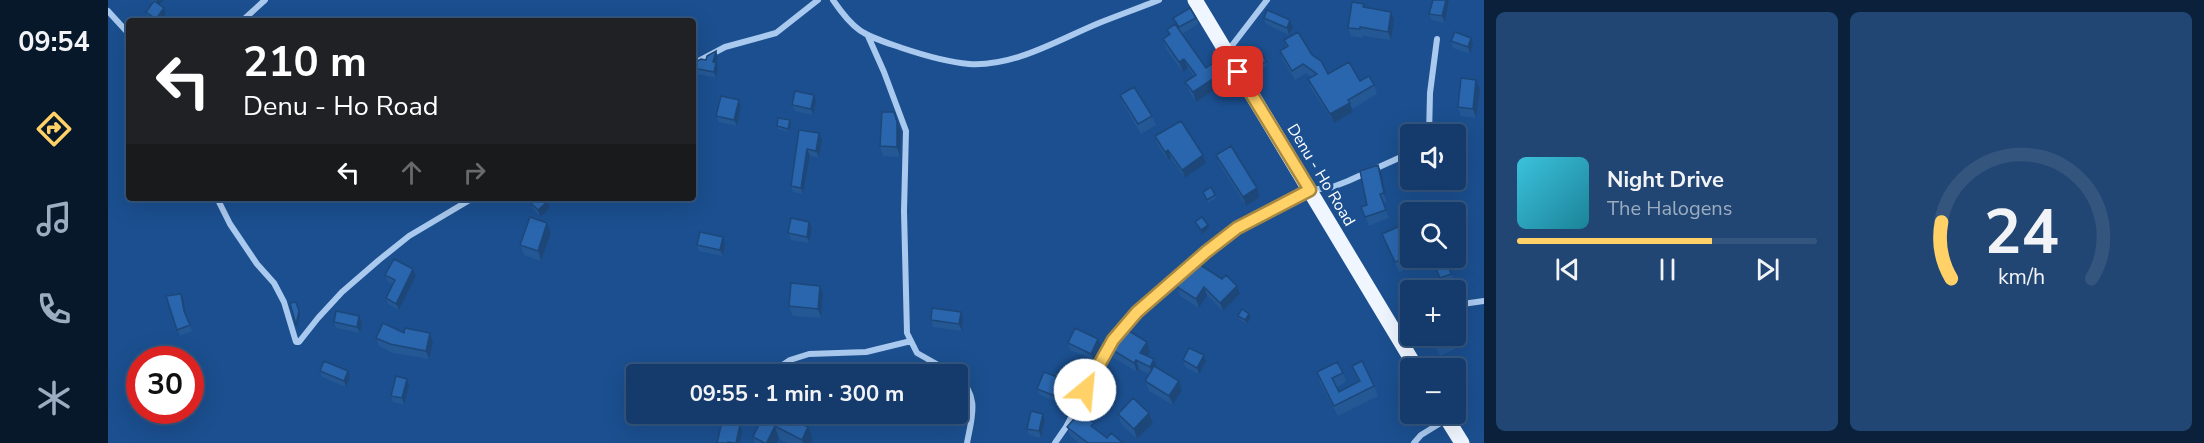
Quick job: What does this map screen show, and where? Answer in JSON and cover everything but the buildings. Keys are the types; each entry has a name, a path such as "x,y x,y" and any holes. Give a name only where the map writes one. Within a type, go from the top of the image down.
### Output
{"main road":[{"name":"Denu - Ho Road","path":"1195,0 1410,358"},
{"path":"1450,424 1462,443"}],"street":[{"path":"245,18 265,0"},
{"path":"696,62 725,47 776,33 818,0"},
{"path":"833,0 850,22 868,36 923,55 969,64 986,63 1049,47 1098,24 1159,0"},
{"path":"1227,52 1267,0"},
{"path":"108,11 126,31"},
{"path":"868,36 906,131 904,211 907,333 913,348 935,364"},
{"path":"1429,124 1430,93 1437,39"},
{"path":"1055,443 1113,340 1137,312 1206,252 1237,228 1310,190 1330,188 1400,158"},
{"path":"219,201 257,264 274,283 284,302 296,342 299,342 342,292 379,260 409,236 468,201"},
{"path":"1466,303 1484,301"},
{"path":"1395,333 1400,331"},
{"path":"784,364 809,354 866,352 911,340"},
{"path":"967,443 973,412 972,396 968,389"},
{"path":"1414,443 1435,424"}],"route":[{"path":"1085,390 1113,340 1137,312 1237,228 1310,190 1238,72"}]}
